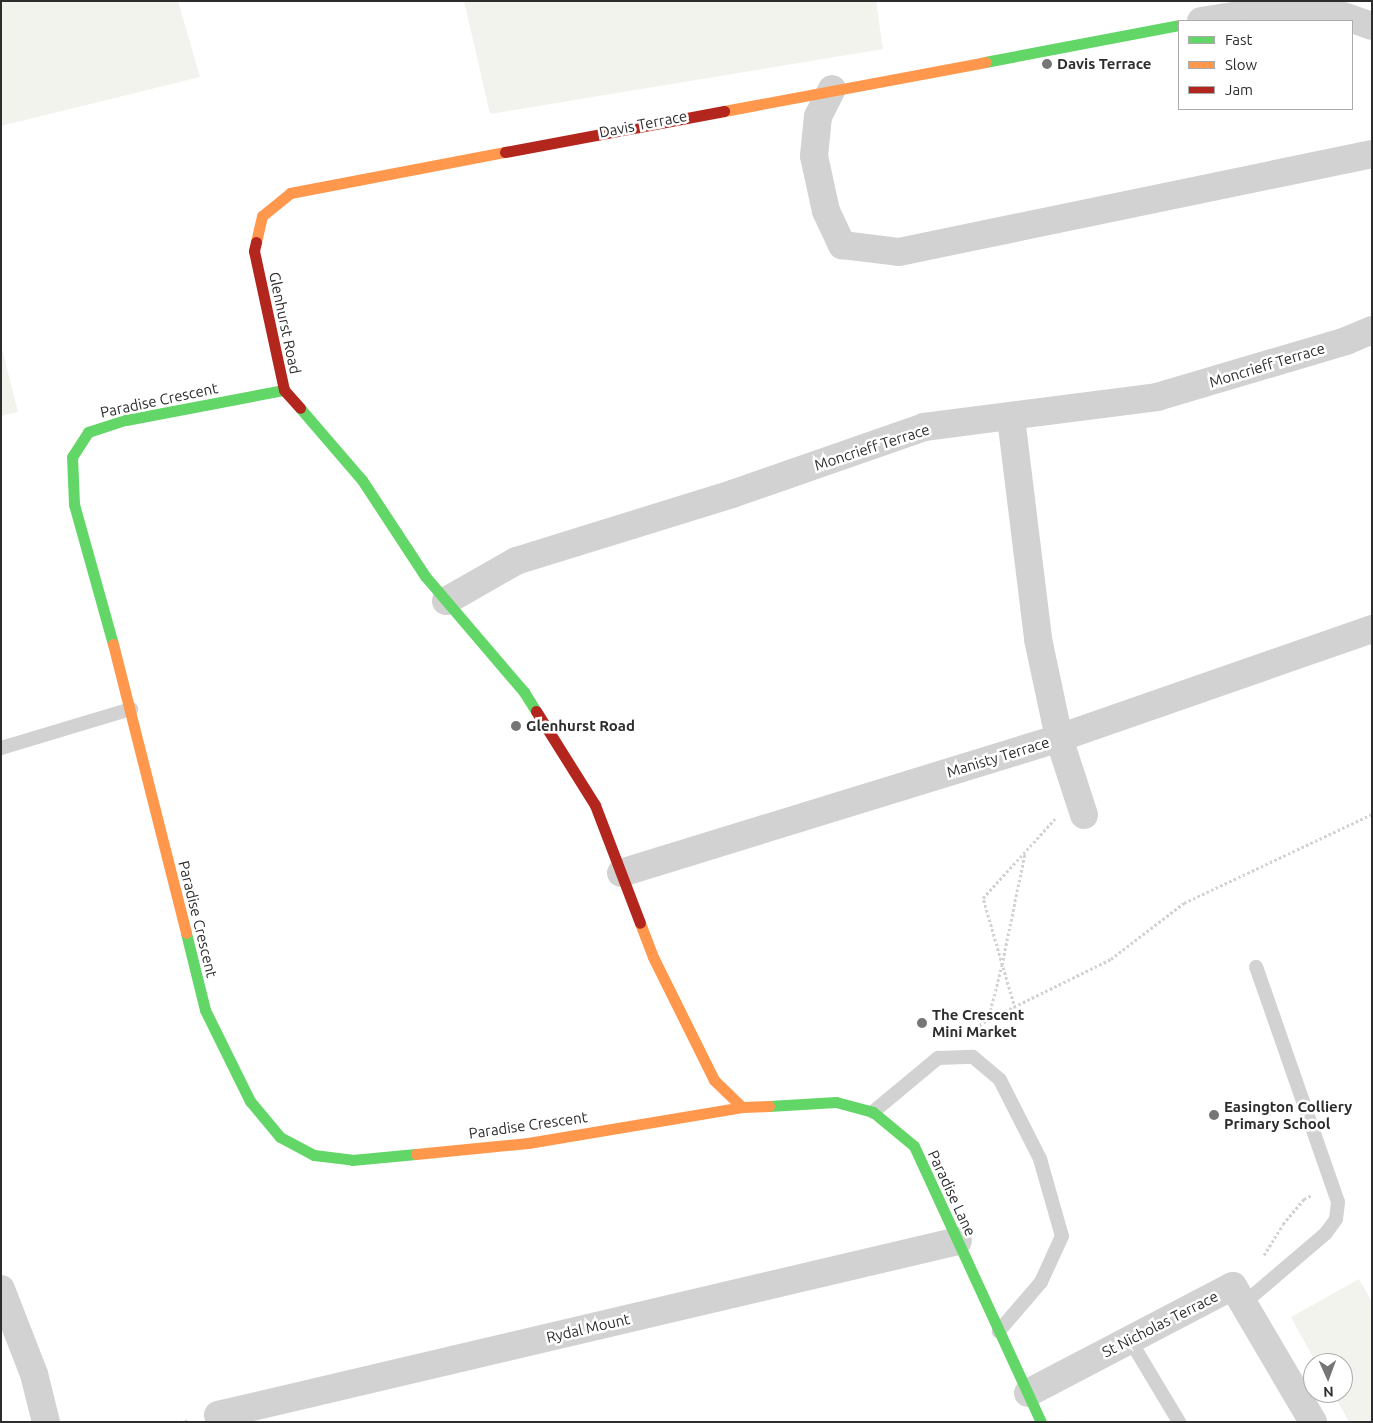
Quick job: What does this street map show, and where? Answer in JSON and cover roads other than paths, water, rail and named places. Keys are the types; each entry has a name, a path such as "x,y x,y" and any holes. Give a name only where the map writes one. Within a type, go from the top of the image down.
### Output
{"street":[{"path":"1207,20 1258,12 1326,10 1372,26"},
{"name":"Davis Terrace","path":"262,216 290,193 832,89 1178,25"},
{"path":"832,89 818,116 814,156 826,211 842,245 899,252 1372,154"},
{"name":"Glenhurst Road","path":"262,216 254,251 284,390 362,480 425,576 524,692 594,804 653,957 714,1080 742,1107"},
{"name":"Moncrieff Terrace","path":"446,601 516,561 732,494 924,427 1011,418 1157,397 1346,341 1372,330"},
{"name":"Paradise Crescent","path":"284,390 126,420 88,432 72,457 74,504 131,709 205,1010 250,1101 280,1136 314,1155 352,1160 528,1143 742,1107"},
{"path":"1011,418 1038,639 1059,738 1081,805"},
{"name":"Manisty Terrace","path":"621,873 1059,738 1372,629"},
{"name":"Paradise Lane","path":"742,1107 836,1102 873,1112 914,1146 1041,1422"},
{"name":"Rydal Mount","path":"218,1415 958,1241"},
{"name":"St Nicholas Terrace","path":"1028,1393 1232,1286 1314,1422"},
{"path":"1,1289 34,1374 46,1422"}],"lane":[{"path":"1,748 131,709"},
{"path":"1243,1304 1326,1233 1336,1219 1338,1202 1333,1183 1256,967"},
{"path":"873,1112 938,1058 973,1057 1000,1080 1040,1159 1062,1236 1041,1282 999,1331"},
{"path":"1130,1340 1179,1422"}],"place":[{"name":"Davis Terrace","path":"1047,64"},
{"name":"Glenhurst Road","path":"516,726"},
{"name":"The Crescent Mini Market","path":"922,1023"},
{"name":"Easington Colliery Primary School","path":"1214,1115"}]}
